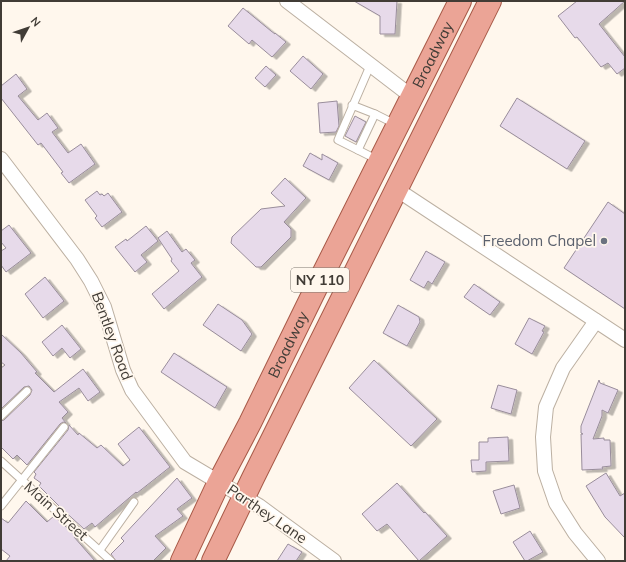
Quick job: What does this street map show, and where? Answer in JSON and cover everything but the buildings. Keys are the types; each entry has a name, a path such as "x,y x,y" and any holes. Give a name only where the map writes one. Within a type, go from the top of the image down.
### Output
{"main road":[{"name":"Broadway","path":"182,561 411,96 460,1"},
{"path":"438,106 430,98 430,84 461,24 464,12 460,1"},
{"name":"Broadway","path":"213,561 490,1"},
{"path":"396,189 392,183 391,177 419,119 418,110 411,96"}],"street":[{"path":"287,1 411,96"},
{"name":"Bentley Road","path":"1,159 77,259 91,281 104,307 121,363 132,390 185,462 220,482"},
{"path":"396,189 625,340"},
{"path":"596,321 563,368 546,407 543,436 545,471 556,503 575,533 598,561"},
{"name":"Parthey Lane","path":"220,482 244,496 334,561"}],"lane":[{"path":"370,66 352,105 348,123 338,140 380,161"},
{"path":"352,105 397,125"},
{"path":"358,150 365,131 375,114"},
{"path":"1,416 27,391"},
{"path":"1,506 64,427"},
{"name":"Main Street","path":"1,461 21,481 111,561"},
{"path":"100,550 134,502"}],"place":[{"name":"Freedom Chapel","path":"604,241"}]}
